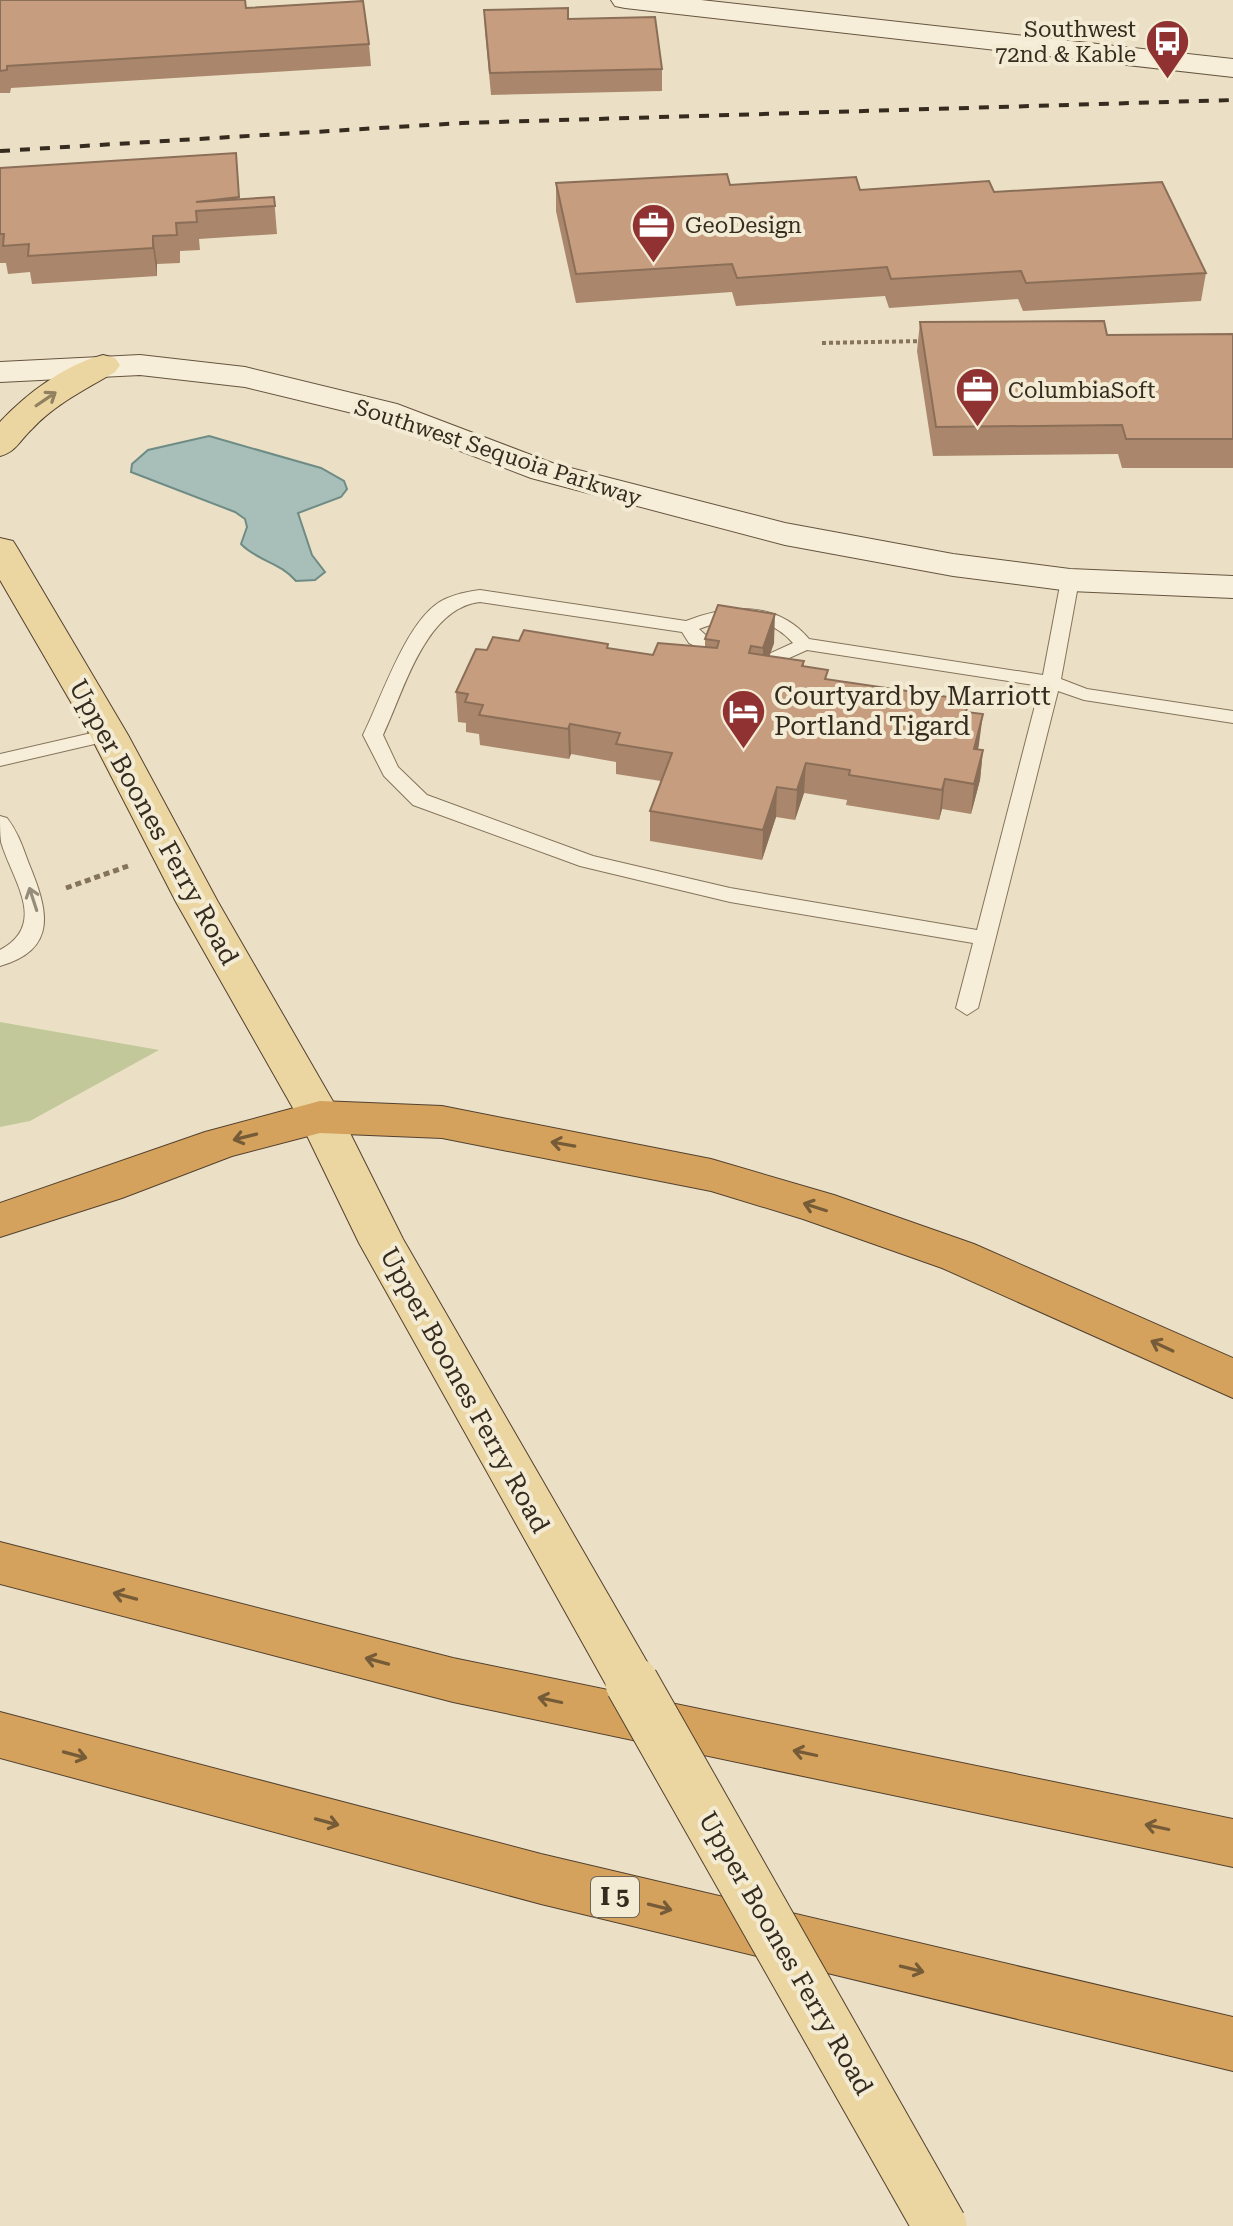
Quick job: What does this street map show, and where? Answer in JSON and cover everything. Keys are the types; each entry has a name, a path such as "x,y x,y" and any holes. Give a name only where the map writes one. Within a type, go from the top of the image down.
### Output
{"highway":[{"path":"0,1220 106,1186 221,1143 320,1117 442,1122 711,1175 958,1256 1233,1379"},
{"path":"0,1563 453,1680 1233,1843"},
{"name":"I 5","path":"0,1735 541,1879 1233,2044"}],"main road":[{"path":"0,446 18,421 39,404 103,365"},
{"name":"Upper Boones Ferry Road","path":"0,549 109,735 320,1117 382,1243 940,2226"}],"street":[{"path":"625,0 1233,68"},
{"name":"Southwest Sequoia Parkway","path":"0,372 103,365 211,371 269,381 385,411 543,471 660,505 857,549 1070,580 1233,587"}],"lane":[{"path":"967,1008 1051,682 1070,580"},
{"path":"984,938 730,895 587,861 420,800 399,784 380,757 373,735 426,624 438,610 459,598 480,596 688,627 714,616 748,614 771,618 793,629 803,644 1051,682 1084,694 1233,717"},
{"path":"688,627 696,639 712,649"},
{"path":"767,662 794,652 803,644"},
{"path":"0,760 109,735"},
{"path":"0,823 37,906 37,923 31,936 0,959"}],"path":[{"path":"822,343 933,341"},
{"path":"33,895 58,891 171,852"}],"green space":[{"path":"0,1022 159,1050 30,1121 0,1127"}],"water":[{"path":"209,436 321,468 344,481 347,489 341,497 298,513 312,555 325,572 315,580 296,581 247,550 241,544 247,527 245,519 235,512 131,472 132,464 148,450"}],"building":[{"path":"0,0 245,0 246,8 363,1 369,44 7,66 7,70 0,71"},
{"path":"568,8 568,19 655,17 662,69 490,73 484,10"},
{"path":"236,153 239,197 196,202 274,197 275,206 196,211 197,222 176,223 177,235 153,236 153,248 28,256 29,244 3,246 4,234 0,234 0,168"},
{"path":"727,174 730,185 856,177 860,190 989,181 994,192 1162,182 1206,273 1026,283 1021,271 891,279 887,267 737,278 732,264 576,274 556,183"},
{"path":"1104,321 1107,335 1233,334 1233,439 1126,439 1122,425 936,427 920,322"},
{"name":"Courtyard by Marriott Portland Tigard","path":"718,605 775,614 763,648 751,646 749,653 804,661 802,666 828,670 825,679 969,700 966,712 983,714 974,749 983,750 974,784 945,779 942,790 849,775 850,770 806,763 797,790 777,787 763,830 650,811 672,753 616,744 620,733 570,724 568,729 479,715 483,705 465,702 468,694 456,692 476,649 487,650 493,637 519,641 524,630 653,655 658,643 717,648 719,641 705,639"}],"railway":[{"path":"0,151 462,123 1233,100"}],"place":[{"name":"Southwest 72nd & Kable","path":"1167,81"},
{"name":"GeoDesign","path":"654,264"},
{"name":"ColumbiaSoft","path":"977,429"},
{"name":"Courtyard by Marriott Portland Tigard","path":"743,750"}]}
